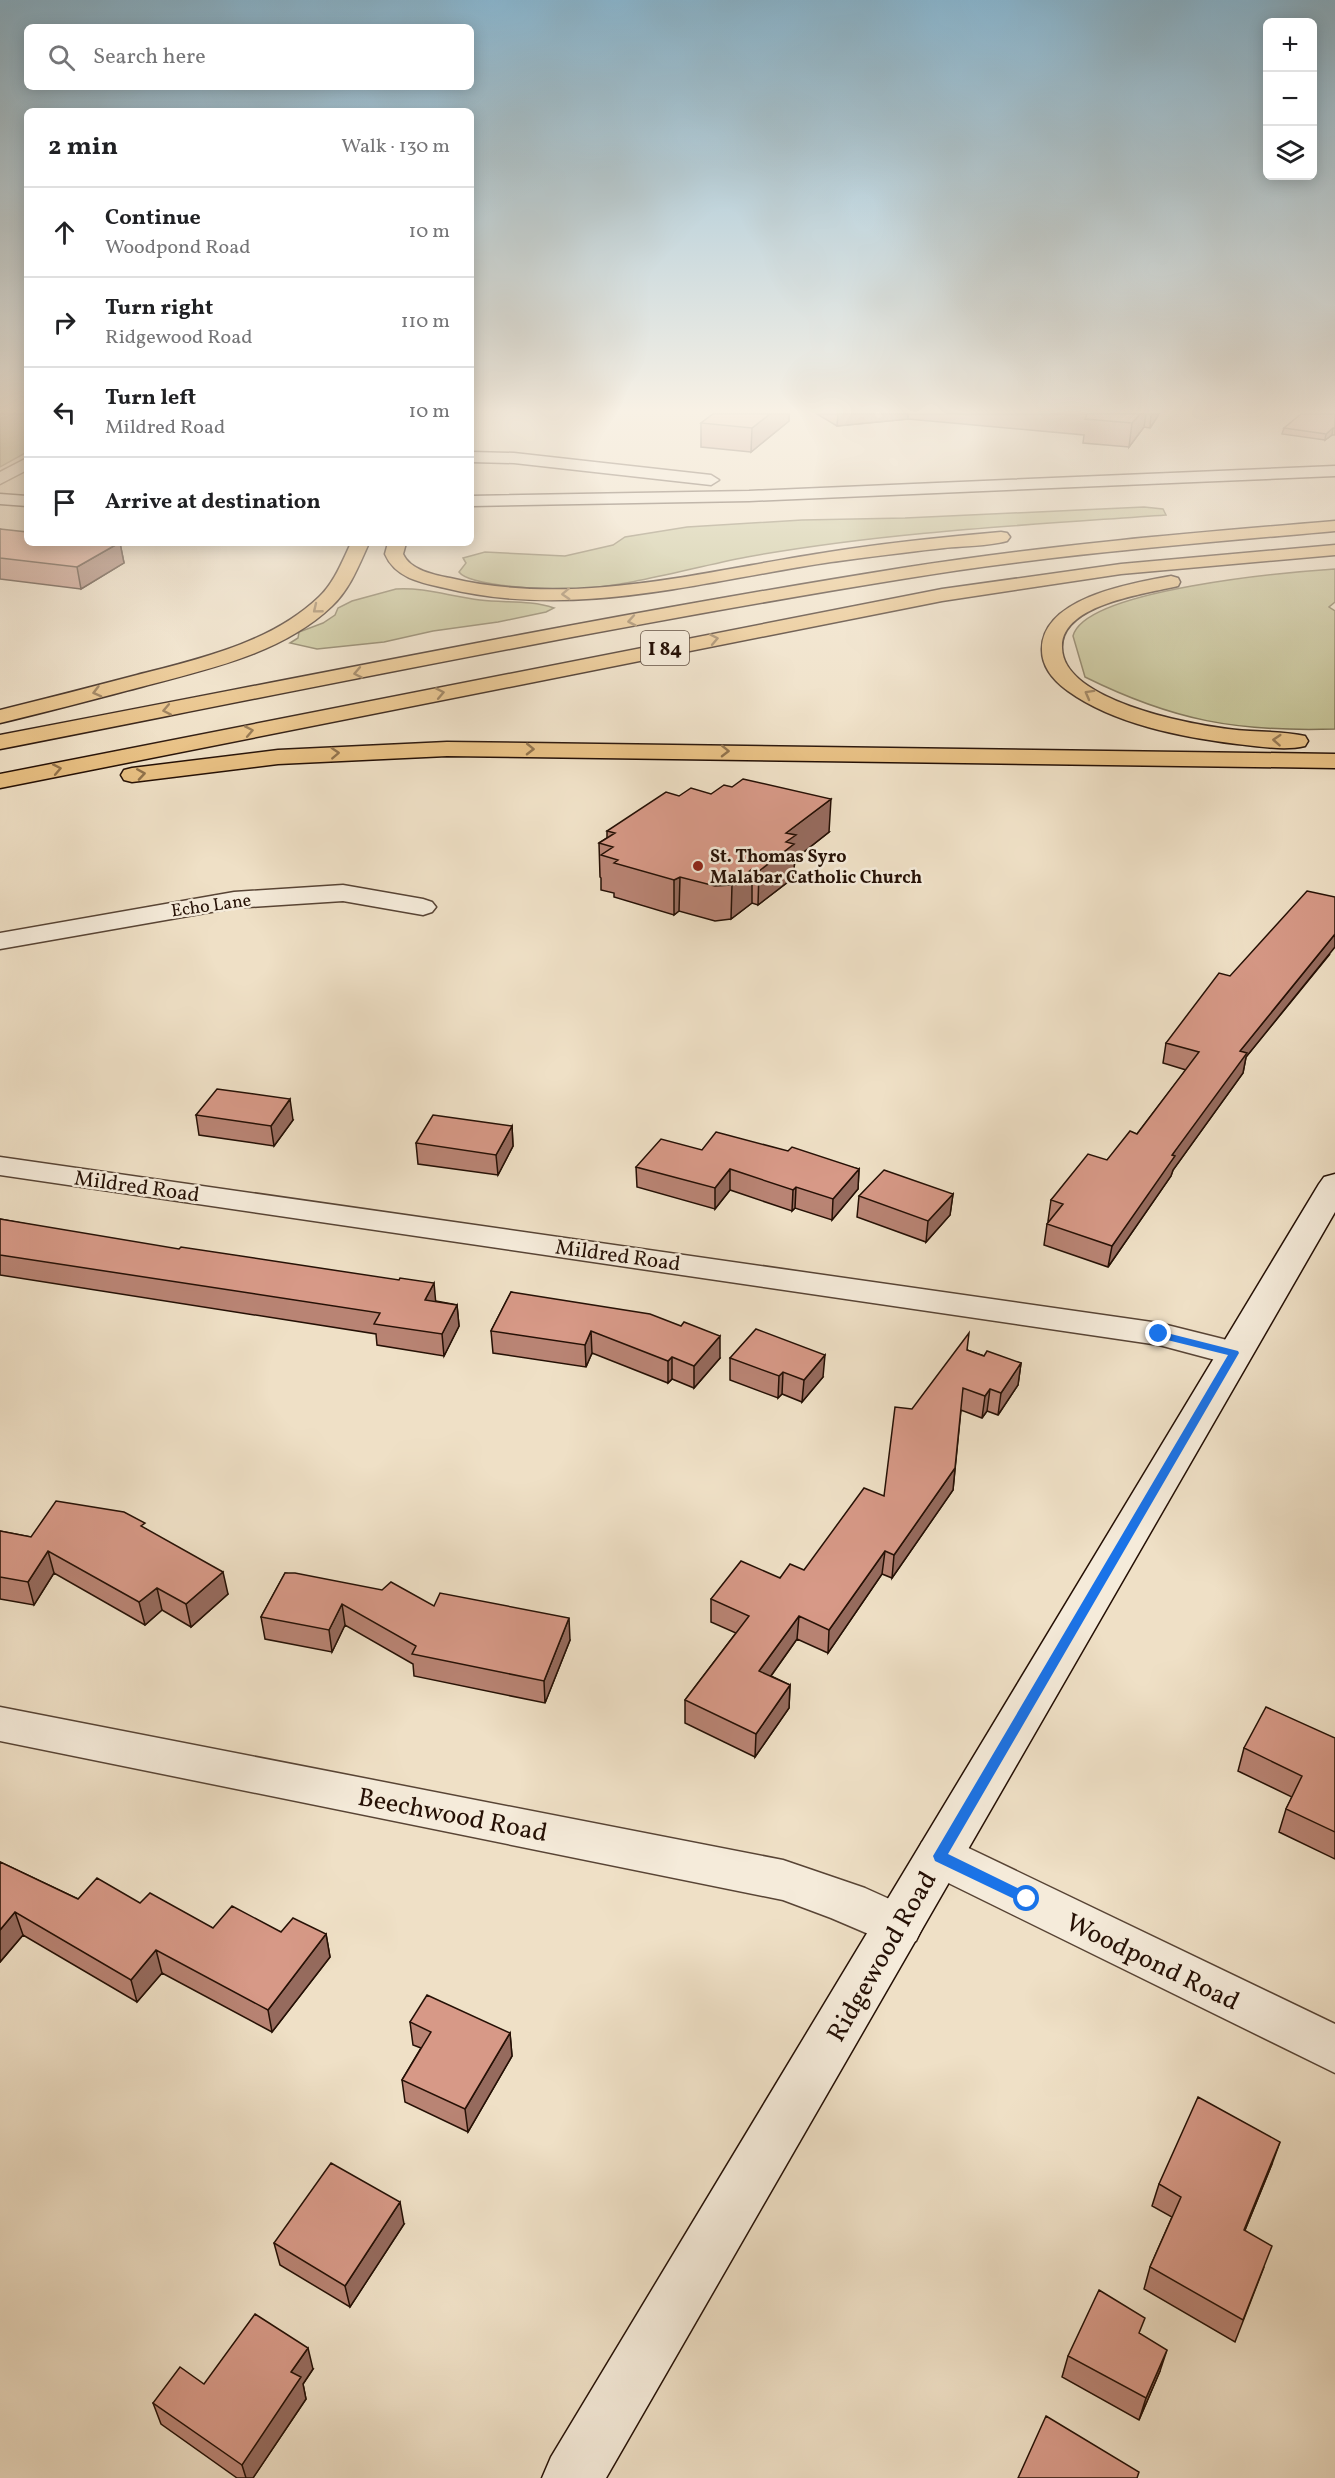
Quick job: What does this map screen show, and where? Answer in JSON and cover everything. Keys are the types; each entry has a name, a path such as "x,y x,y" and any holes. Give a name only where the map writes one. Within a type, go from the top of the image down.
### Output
{"highway":[{"path":"1092,531 1122,530"},
{"name":"I 84","path":"0,742 528,640 895,574 1095,547 1293,530"},
{"path":"396,546 394,554 398,562 408,570 424,577 482,591 549,595 622,590 832,557 1022,535"},
{"path":"0,717 193,666 273,635 303,619 326,602 340,582 358,546"},
{"name":"I 84","path":"0,781 964,591 1155,565 1335,550"},
{"path":"1316,742 1275,741 1209,733 1162,723 1121,709 1087,693 1064,677 1053,660 1051,644 1055,630 1067,617 1120,593 1220,574 1335,561"},
{"path":"0,795 239,761 404,750 674,751 1240,762 1335,761"}],"main road":[{"name":"Echo Lane","path":"0,941 234,900 343,894 423,907"},
{"name":"Mildred Road","path":"0,1166 1159,1334 1234,1353"},
{"name":"Ridgewood Road","path":"572,2478 1335,1184"},
{"name":"Beechwood Road","path":"0,1724 783,1880 848,1903 899,1926"},
{"name":"Woodpond Road","path":"939,1856 1335,2049"}],"shaded area":[{"path":"671,530 961,530 799,548 618,584 574,589 513,587 479,581 459,572 466,563 463,558 485,552 565,556 613,545 625,537"},
{"path":"1335,569 1335,602 1329,607 1335,611 1335,729 1267,728 1207,721 1148,704 1085,677 1073,636 1086,620 1113,606 1149,595 1192,586 1277,574"},
{"path":"396,589 417,589 470,599 527,603 554,608 546,612 498,622 433,631 384,642 317,649 290,643 298,638 299,632 323,623 335,615 338,608 352,601"}],"building":[{"path":"0,530 24,532 24,546 114,546 77,567 0,558"},
{"path":"743,779 831,799 786,833 796,835 786,842 794,844 759,871 752,869 732,885 715,886 680,877 674,880 614,863 618,860 601,855 613,847 599,843 615,833 607,831 666,792 679,796 691,788 711,794 724,785 732,787"},
{"path":"1307,891 1335,897 1335,934 1240,1051 1247,1053 1172,1155 1175,1156 1112,1246 1047,1224 1063,1204 1051,1200 1088,1154 1107,1160 1130,1131 1137,1134 1199,1052 1166,1043 1219,973 1230,976"},
{"path":"217,1089 290,1099 271,1126 196,1115"},
{"path":"433,1115 512,1126 496,1155 416,1143"},
{"path":"716,1132 788,1151 792,1147 859,1169 833,1199 796,1187 793,1190 730,1169 715,1188 636,1167 661,1139 702,1150"},
{"path":"884,1170 953,1194 928,1221 859,1196"},
{"path":"0,1219 179,1249 181,1247 399,1280 400,1278 434,1283 425,1300 457,1305 442,1334 374,1324 380,1313 0,1255"},
{"path":"511,1292 650,1314 681,1326 684,1322 720,1336 694,1366 672,1357 668,1361 591,1331 585,1345 491,1331"},
{"path":"756,1329 825,1355 804,1380 783,1372 779,1376 730,1358"},
{"path":"969,1333 967,1350 984,1356 987,1351 1021,1363 1001,1393 990,1389 985,1396 963,1388 955,1468 894,1555 885,1551 829,1630 799,1616 759,1671 790,1685 756,1734 685,1700 749,1616 711,1599 741,1561 780,1578 790,1564 804,1570 864,1488 884,1496 895,1407 912,1409"},
{"path":"56,1501 124,1512 145,1523 141,1526 223,1572 186,1604 157,1588 139,1602 48,1551 28,1582 0,1577 0,1531 31,1537"},
{"path":"285,1573 382,1590 391,1582 434,1606 440,1593 569,1618 544,1681 412,1654 416,1646 342,1604 329,1630 261,1617"},
{"path":"1266,1707 1335,1738 1335,1832 1286,1809 1302,1776 1244,1748"},
{"path":"0,1862 78,1899 97,1878 140,1903 150,1893 213,1928 232,1906 281,1932 293,1918 326,1934 268,2010 156,1950 131,1980 15,1912 0,1930"},
{"path":"427,1995 510,2033 465,2109 402,2080 431,2032 410,2022"},
{"path":"1198,2097 1280,2142 1244,2230 1272,2246 1243,2320 1150,2267 1181,2197 1159,2184"},
{"path":"331,2163 400,2202 345,2286 274,2243"},
{"path":"1099,2290 1145,2318 1139,2333 1167,2350 1146,2398 1068,2356"},
{"path":"255,2314 308,2348 291,2372 301,2377 242,2465 153,2403 180,2367 204,2384"},
{"path":"1046,2416 1139,2472 1137,2478 1018,2478"}],"place":[{"name":"St. Thomas Syro Malabar Catholic Church","path":"698,866"}],"route":[{"path":"1027,1899 939,1856 1234,1353 1159,1334"}]}
